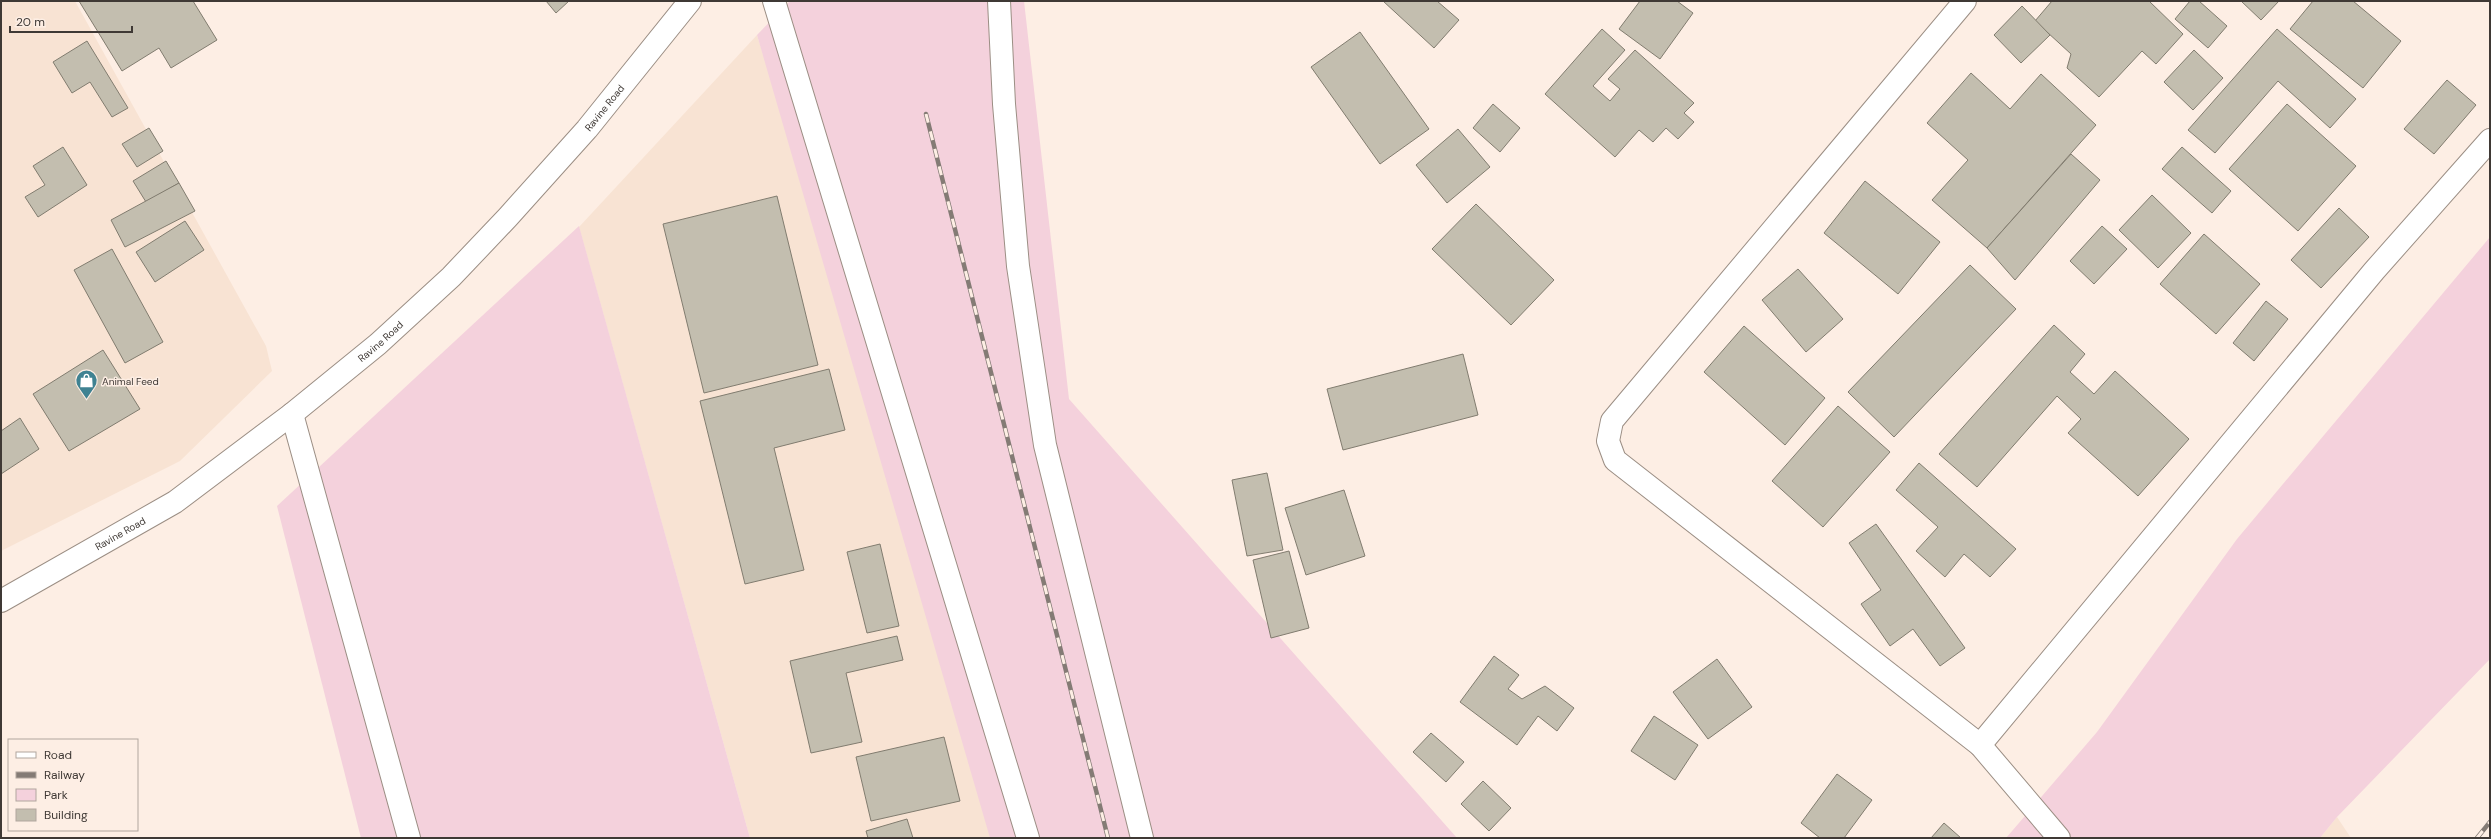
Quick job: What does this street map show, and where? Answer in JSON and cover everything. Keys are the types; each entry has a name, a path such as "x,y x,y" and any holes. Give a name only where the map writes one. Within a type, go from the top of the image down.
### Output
{"street":[{"name":"Ravine Road","path":"1,601 175,502 292,414 378,344 451,277 587,129 690,1"},
{"path":"774,1 1028,838"},
{"path":"999,1 1004,104 1018,266 1044,445 1142,838"},
{"path":"1965,1 1612,421 1608,441 1615,460 1980,745 2059,838"},
{"path":"1980,745 2374,270 2490,140"},
{"path":"292,414 409,838"}],"shaded area":[{"path":"1,1 75,1 266,346 272,371 180,461 1,551"},
{"path":"757,35 963,687 999,838 750,838 579,227"},
{"path":"2337,817 2351,838 2320,838"}],"green space":[{"path":"790,1 1024,1 1069,399 1457,838 990,838 757,35"},
{"path":"579,226 750,838 361,838 277,506"},
{"path":"2490,237 2490,659 2337,817 2320,838 2006,838 2097,732 2237,539"}],"building":[{"path":"79,1 193,1 217,40 171,68 159,48 122,71"},
{"path":"546,1 569,1 556,13"},
{"path":"1383,1 1437,1 1459,20 1434,48"},
{"path":"1640,1 1677,1 1693,13 1660,59 1619,29"},
{"path":"2052,1 2149,1 2183,34 2156,64 2142,51 2099,97 2067,68 2071,54 2035,21"},
{"path":"2190,1 2199,1 2227,26 2208,48 2175,19"},
{"path":"2241,1 2279,1 2261,20"},
{"path":"2313,1 2353,1 2401,41 2363,88 2290,29"},
{"path":"2022,6 2050,35 2021,63 1994,35"},
{"path":"1602,29 1625,50 1593,86 1610,101 1620,89 1608,79 1635,50 1694,103 1684,113 1694,122 1678,139 1666,128 1653,142 1639,130 1615,157 1545,94"},
{"path":"2277,29 2356,99 2330,128 2278,81 2215,153 2188,130"},
{"path":"1360,32 1429,129 1380,164 1311,67"},
{"path":"87,41 128,108 112,117 90,82 72,93 53,62"},
{"path":"2194,50 2223,78 2193,110 2164,82"},
{"path":"1971,73 2010,109 2041,74 2096,125 1987,248 1932,200 1968,160 1927,123"},
{"path":"2447,80 2476,105 2434,154 2404,129"},
{"path":"1493,104 1520,128 1500,152 1473,128"},
{"path":"2287,104 2356,166 2298,231 2229,169"},
{"path":"149,128 163,151 137,167 122,144"},
{"path":"1458,129 1490,167 1447,203 1416,165"},
{"path":"63,147 87,185 38,217 25,197 45,185 33,166"},
{"path":"2182,147 2231,191 2212,213 2162,169"},
{"path":"2071,154 2100,180 2015,280 1987,248"},
{"path":"166,161 179,183 146,202 133,181"},
{"path":"1865,181 1940,242 1898,294 1824,233"},
{"path":"179,183 195,211 125,247 111,220"},
{"path":"2152,195 2191,233 2158,268 2119,230"},
{"path":"777,196 818,365 704,393 663,224"},
{"path":"1476,204 1554,280 1511,325 1432,249"},
{"path":"2339,208 2369,237 2321,288 2291,260"},
{"path":"185,221 204,250 155,282 136,252"},
{"path":"2102,226 2127,249 2094,284 2070,261"},
{"path":"2204,234 2260,284 2216,334 2160,284"},
{"path":"112,249 163,342 125,363 74,270"},
{"path":"1970,265 2016,309 1894,437 1848,392"},
{"path":"1798,269 1843,319 1806,352 1762,300"},
{"path":"2266,301 2288,319 2254,361 2233,343"},
{"path":"2054,325 2085,354 2070,372 2094,394 2115,371 2189,439 2138,496 2068,433 2081,419 2057,396 1977,487 1939,454"},
{"path":"1744,326 1825,398 1785,445 1704,372"},
{"name":"Animal Feed","path":"103,350 140,409 69,451 33,394"},
{"path":"1463,354 1478,415 1343,450 1327,389"},
{"path":"829,369 845,430 774,448 804,570 745,584 700,401"},
{"path":"1838,406 1890,452 1823,527 1772,481"},
{"path":"20,418 39,449 1,474 1,431"},
{"path":"1919,463 2016,549 1990,577 1964,554 1945,577 1916,551 1938,527 1896,490"},
{"path":"1267,473 1283,550 1247,556 1232,480"},
{"path":"1344,490 1365,556 1306,575 1285,508"},
{"path":"1876,524 1965,648 1940,666 1913,629 1890,646 1861,604 1881,590 1849,543"},
{"path":"880,544 899,626 867,633 847,552"},
{"path":"1289,551 1309,628 1271,638 1253,560"},
{"path":"897,636 903,660 846,673 862,742 811,753 790,661"},
{"path":"1494,656 1519,675 1508,689 1522,699 1545,686 1574,708 1557,731 1538,716 1517,745 1460,702"},
{"path":"1717,659 1752,707 1708,739 1673,692"},
{"path":"1654,716 1698,745 1675,780 1631,751"},
{"path":"1431,733 1464,762 1446,782 1413,752"},
{"path":"944,737 960,801 871,821 856,757"},
{"path":"1837,774 1872,800 1844,838 1820,838 1801,823"},
{"path":"1483,781 1511,808 1489,831 1461,804"},
{"path":"907,819 913,838 868,838 866,831"},
{"path":"1944,823 1961,838 1931,838"}],"railway":[{"path":"926,114 1108,838"},
{"path":"2477,838 2490,822"}],"place":[{"name":"Animal Feed","path":"87,400"}]}
